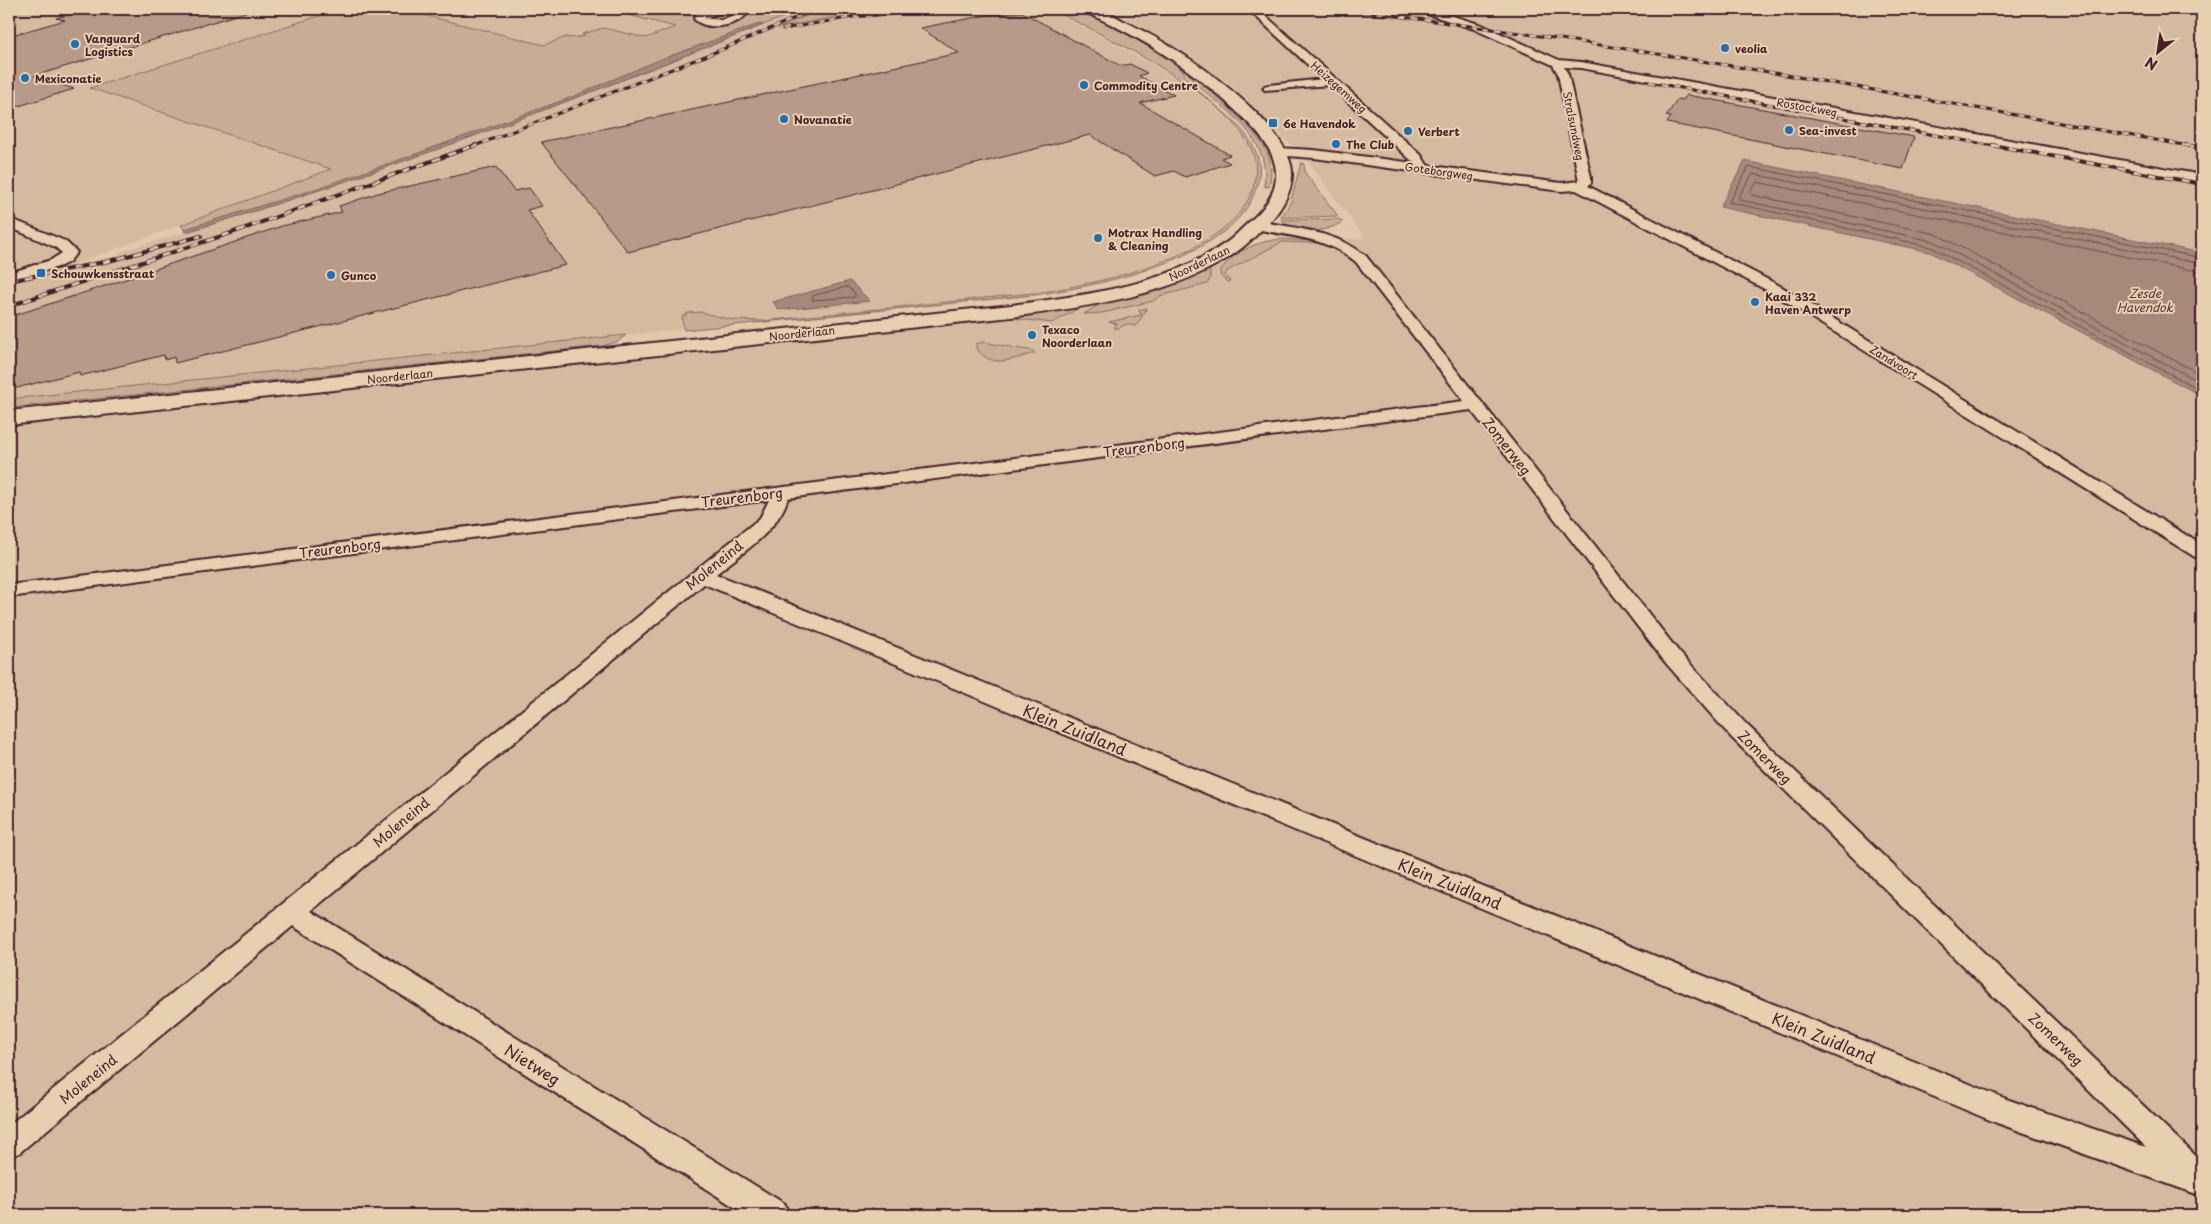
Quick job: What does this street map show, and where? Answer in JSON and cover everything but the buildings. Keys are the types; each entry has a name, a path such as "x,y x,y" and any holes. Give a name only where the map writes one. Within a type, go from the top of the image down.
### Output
{"main road":[{"name":"Noorderlaan","path":"9,418 1065,304 1117,294 1166,279 1229,249 1257,225 1274,207 1282,189 1283,166 1272,139 1220,87 1167,48 1138,31 1089,9"}],"street":[{"path":"724,9 739,11 741,15 735,20 722,22 708,22 699,19 700,14 708,10 724,9"},
{"name":"Heizegemweg","path":"1253,9 1417,158 1420,163 1418,168"},
{"name":"Rostockweg","path":"1421,9 1478,27 1541,54 1557,63 1581,65 2202,179"},
{"name":"Stralsundweg","path":"1557,63 1563,74 1585,177 1585,183 1578,186"},
{"path":"1270,88 1332,81"},
{"name":"Goteborgweg","path":"1278,152 1561,187 1578,186"},
{"name":"Zandvoort","path":"1578,186 1777,290 2202,552"},
{"path":"9,222 60,244 70,252 64,259 48,267 9,278"},
{"name":"Zomerweg","path":"1257,225 1325,238 1341,243 1361,259 1666,650 1699,689 1778,769 2202,1182"},
{"name":"Treurenborg","path":"9,590 1475,405"},
{"name":"Moleneind","path":"9,1143 767,522 776,510 781,492"},
{"name":"Klein Zuidland","path":"701,575 2007,1113 2202,1182"},
{"name":"Nietweg","path":"292,912 774,1215"}],"shaded area":[{"path":"1071,8 1084,13 1162,55 1182,70 1190,83 1235,122 1249,140 1259,161 1258,183 1254,194 1240,217 1218,236 1190,252 1158,266 1092,285 1035,295 684,330 682,317 688,313 700,312 732,320 762,321 1034,293 1091,283 1157,263 1189,250 1217,233 1239,214 1252,191 1256,165 1247,141 1232,121 1187,84 1161,68 1058,12 1047,9"},
{"path":"9,9 341,9 91,88 331,169 61,269 120,255 119,252 284,202 402,162 581,96 804,9 823,9 779,27 839,16 926,9 1047,9 1054,11 1175,77 1216,107 1247,140 1256,162 1256,179 1250,197 1239,212 1224,227 1205,241 1148,267 1078,286 1034,293 9,399"},
{"path":"341,9 441,9 424,15 544,45 566,37 585,36 582,34 604,28 646,38 675,27 632,16 650,9 693,9 695,20 701,23 740,20 746,14 758,9 804,9 420,155 264,208 186,232 181,225 331,169 90,88"},
{"path":"441,9 693,9 695,20 598,58 423,15"},
{"path":"823,9 926,9 839,16 778,28"},
{"path":"1104,9 2202,9 2202,253 1745,161 1720,207 1930,252 2202,396 2202,1215 9,1215 9,424 1079,308 1135,295 1176,282 1265,241 1365,238 1297,147 1291,145 1231,85 1187,53 1145,28"},
{"path":"1188,73 1228,107 1251,130 1265,148 1271,167 1269,187 1264,186 1265,172 1262,158 1250,134 1231,113 1194,83"},
{"path":"1301,163 1304,164 1305,173 1338,216 1281,218 1291,201"},
{"path":"1338,219 1343,221 1329,228 1311,231 1294,229 1282,220"},
{"path":"1283,239 1312,241 1311,243 1282,242 1227,271 1225,275 1230,281 1227,282 1221,276 1220,271 1240,252 1256,244"},
{"path":"1210,267 1210,279 1207,284 1160,296 1153,301 1102,313 1084,314 1100,304 1135,295"},
{"path":"1079,308 1052,323 1015,317"},
{"path":"1147,308 1136,326 1126,324 1119,328 1114,328 1117,324 1109,322 1141,315 1139,310"},
{"path":"626,335 617,342 602,346 9,408 9,399"},
{"path":"983,342 1033,351 1035,353 1010,360 996,361 982,355 976,348 976,344"}],"water":[{"path":"759,24 763,25 477,135 333,186 186,232 185,229 306,192 402,159 569,98 659,60"},
{"name":"Zesde Havendok","path":"1745,161 2202,253 2202,396 1930,252 1720,207"},
{"path":"850,281 870,301 779,310 773,302"}],"railway":[{"path":"472,147 723,49 816,9"},
{"path":"783,29 853,17 948,9"},
{"path":"943,11 968,9"},
{"path":"1341,9 1555,38 1768,72 2194,147"},
{"path":"1649,82 1999,147"},
{"path":"9,306 243,229 476,145"},
{"path":"1992,145 2202,184"},
{"path":"2186,145 2202,148"},
{"path":"9,281 109,261 201,236"}],"place":[{"name":"Vanguard Logistics","path":"75,44"},
{"name":"veolia","path":"1725,48"},
{"name":"Mexiconatie","path":"25,78"},
{"name":"Commodity Centre","path":"1084,85"},
{"name":"Novanatie","path":"784,119"},
{"name":"6e Havendok","path":"1273,123"},
{"name":"Sea-invest","path":"1789,130"},
{"name":"Verbert","path":"1408,131"},
{"name":"The Club","path":"1336,144"},
{"name":"Motrax Handling & Cleaning","path":"1098,238"},
{"name":"Schouwkensstraat","path":"41,273"},
{"name":"Gunco","path":"331,275"},
{"name":"Kaai 332 Haven Antwerp","path":"1755,302"},
{"name":"Texaco Noorderlaan","path":"1032,335"}]}
